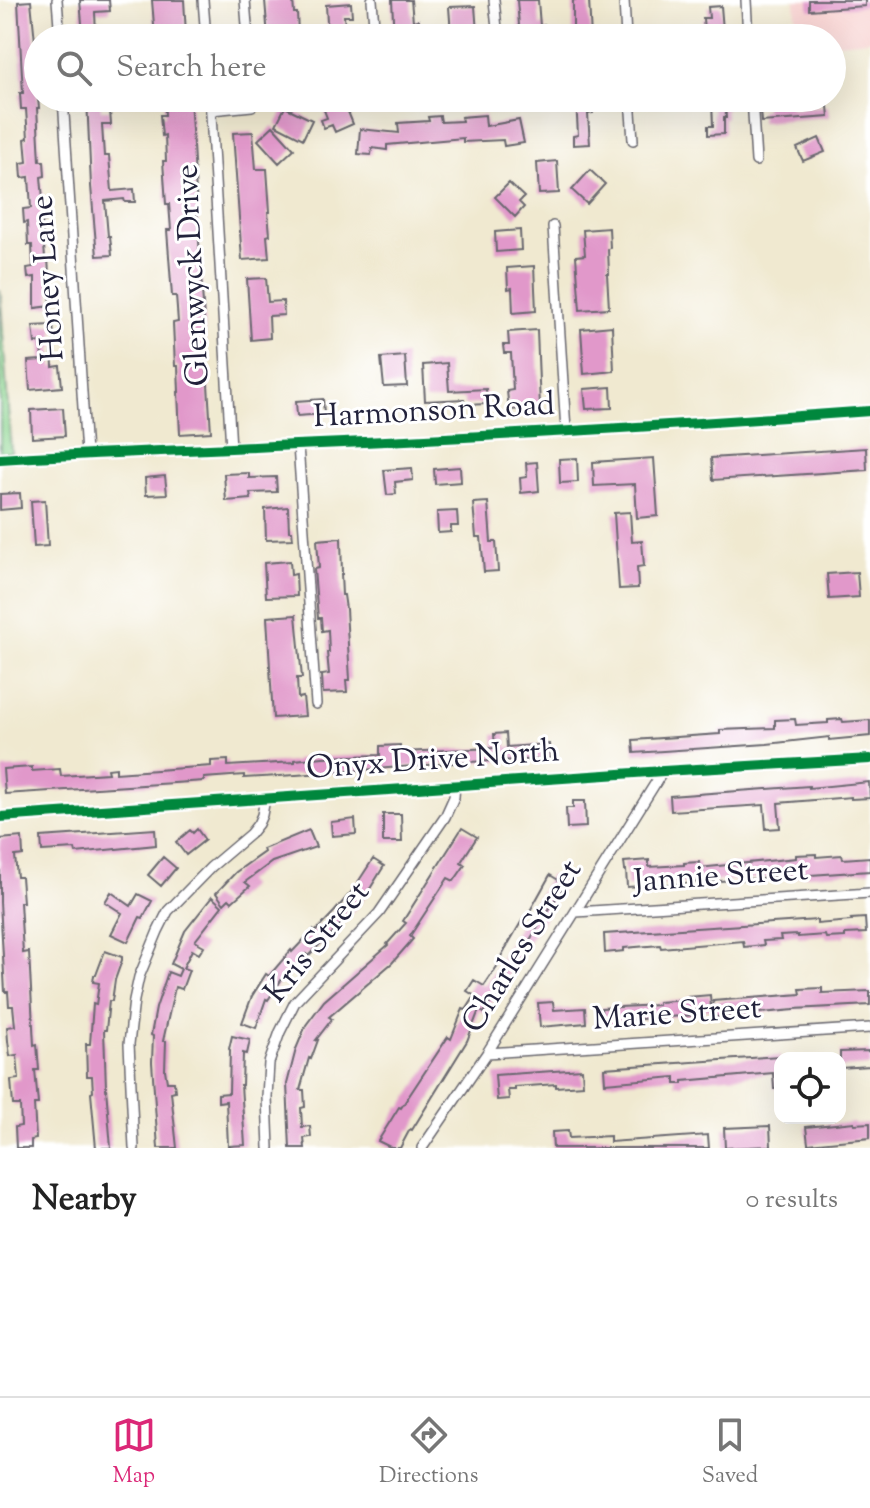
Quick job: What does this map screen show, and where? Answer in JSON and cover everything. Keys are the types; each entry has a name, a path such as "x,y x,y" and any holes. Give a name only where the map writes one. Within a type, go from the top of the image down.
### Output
{"street":[{"path":"57,0 59,24"},
{"path":"203,0 205,24"},
{"path":"245,0 247,24"},
{"path":"372,0 374,24"},
{"path":"494,0 497,24"},
{"path":"624,0 625,24"},
{"path":"746,0 747,24"},
{"name":"Honey Lane","path":"64,112 86,454"},
{"name":"Glenwyck Drive","path":"211,112 231,448"},
{"path":"631,112 633,140"},
{"path":"753,112 756,161"},
{"path":"553,226 566,430"},
{"name":"Harmonson Road","path":"0,459 298,445 870,411"},
{"path":"298,445 316,704"},
{"name":"Onyx Drive North","path":"0,817 870,759"},
{"name":"Charles Street","path":"422,1148 487,1053 663,771"},
{"name":"Kris Street","path":"269,1148 269,1063 295,1002 379,913 445,817 454,797 455,785"},
{"path":"134,1148 129,1044 139,977 168,911 250,834 262,815 265,799"},
{"name":"Jannie Street","path":"576,912 870,893"},
{"name":"Marie Street","path":"487,1053 870,1028"}],"shaded area":[{"path":"795,0 870,0 870,40 846,42 846,24 796,24"}],"green space":[{"path":"0,289 11,452 0,453"}],"building":[{"path":"80,0 109,0 110,11 95,12 96,24 82,24"},
{"path":"152,0 184,0 185,24 154,24"},
{"path":"265,0 293,0 298,24 267,24"},
{"path":"392,0 411,0 413,21 419,20 419,24 393,24"},
{"path":"517,0 538,0 540,24 519,24"},
{"path":"573,0 589,0 590,24 573,24"},
{"path":"809,0 865,0 865,6 809,10"},
{"path":"31,1 33,24 24,24 24,109 21,109 20,93 23,93 18,2"},
{"path":"351,3 352,16 344,16 345,24 327,24 326,5"},
{"path":"475,6 476,24 450,24 449,7"},
{"path":"721,6 722,24 703,24 703,18 709,18 708,7"},
{"path":"26,112 37,112 40,161 44,161 45,176 41,177 45,221 42,221 51,306 35,308 35,277 28,278 27,268 33,267 32,245 28,245 23,209 31,208 29,177 22,178 21,163 27,162 25,139 28,138"},
{"path":"88,112 110,112 111,125 102,125 104,156 109,156 112,191 134,189 135,202 125,202 124,199 105,201 112,255 97,256"},
{"path":"165,112 191,112 211,432 180,434 173,323 178,322 176,296 172,296 167,230 171,230 163,161 166,161 165,135 162,136 160,115 165,115"},
{"path":"282,112 295,112 312,120 303,139 276,125"},
{"path":"325,112 348,112 353,124 335,132 332,125 324,128 321,120 327,118"},
{"path":"577,112 593,112 588,114 590,144 573,145 573,136 578,135"},
{"path":"712,112 726,112 724,134 708,135 708,126 713,126"},
{"path":"760,112 829,112 829,117 761,122"},
{"path":"485,115 486,126 519,120 524,143 504,146 503,140 463,142 463,138 387,145 387,150 372,148 371,155 358,154 360,129 399,133 398,123 429,121 428,117 440,116 441,122 462,121 461,117"},
{"path":"273,126 294,149 279,163 258,140"},
{"path":"253,132 256,169 267,169 269,258 242,260 233,133"},
{"path":"819,138 825,152 803,161 797,148"},
{"path":"557,161 559,193 539,194 537,163"},
{"path":"590,170 605,184 587,204 572,190"},
{"path":"509,183 524,197 519,202 524,207 515,217 495,197"},
{"path":"609,228 609,308 580,310 576,256 585,255 583,230"},
{"path":"520,230 521,250 496,252 495,232"},
{"path":"534,266 536,311 513,313 507,268"},
{"path":"266,278 268,302 283,301 284,315 269,316 270,338 251,340 247,279"},
{"path":"53,325 53,367 60,366 62,387 30,390 28,361 42,360 41,342 35,343 33,326"},
{"path":"612,326 614,371 584,374 581,329"},
{"path":"537,330 540,408 509,410 507,391 513,390 511,353 504,353 503,345 509,345 508,332"},
{"path":"405,356 407,386 384,387 381,358"},
{"path":"447,363 449,391 486,389 487,404 464,405 464,399 425,401 423,365"},
{"path":"611,387 612,408 586,409 584,389"},
{"path":"323,399 324,414 297,416 296,401"},
{"path":"63,408 65,436 32,438 31,410"},
{"path":"866,448 867,470 713,480 711,458"},
{"path":"577,458 578,482 560,483 559,459"},
{"path":"654,458 658,516 637,518 635,484 594,486 593,462"},
{"path":"537,462 539,491 521,493 520,478 527,477 526,463"},
{"path":"460,467 461,482 435,484 434,469"},
{"path":"412,468 413,480 395,482 396,494 387,495 384,470"},
{"path":"249,473 249,478 276,477 277,492 250,493 251,499 226,501 224,474"},
{"path":"165,476 167,494 146,495 145,478"},
{"path":"20,493 21,508 0,510 0,494"},
{"path":"45,500 48,546 34,547 31,501"},
{"path":"488,502 491,542 496,542 498,571 484,572 481,537 476,537 473,503"},
{"path":"288,507 289,531 292,531 293,539 266,540 265,509"},
{"path":"457,511 458,526 451,526 451,532 438,533 437,512"},
{"path":"630,512 632,542 642,541 644,566 637,567 638,588 619,589 614,513"},
{"path":"341,538 342,595 346,609 350,680 346,680 347,692 323,693 322,675 329,674 329,652 328,630 322,631 321,618 318,618 314,569 319,568 317,540"},
{"path":"290,561 291,575 296,574 297,596 266,597 264,563"},
{"path":"857,572 859,597 829,599 827,574"},
{"path":"296,615 302,678 297,678 298,698 303,697 305,716 273,718 267,617"},
{"path":"795,719 796,725 842,719 843,722 870,720 870,736 634,753 633,740 720,734 720,730 775,728 775,720"},
{"path":"506,733 507,747 549,744 550,759 244,778 244,775 204,778 204,781 5,794 3,769 60,769 61,776 108,773 107,769 116,768 116,773 211,766 211,761 228,760 228,766 380,755 380,746 400,745 400,752 495,748 494,734"},
{"path":"869,782 870,798 778,803 780,828 766,829 764,805 671,811 670,796"},
{"path":"573,801 585,801 586,827 567,828 566,808 573,808"},
{"path":"383,814 401,814 402,842 383,842"},
{"path":"355,819 356,834 332,836 331,822"},
{"path":"462,828 477,837 461,862 465,865 454,881 448,878 410,936 413,939 392,963 329,1017 332,1019 316,1040 300,1090 304,1090 305,1107 301,1108 302,1127 310,1126 311,1137 304,1138 305,1148 290,1148 287,1084 306,1025 324,1001 388,945 406,923 403,921"},
{"path":"155,829 156,845 76,853 75,849 42,851 41,837"},
{"path":"197,829 205,840 186,855 176,842 190,830 193,833"},
{"path":"309,830 316,847 272,862 245,882 250,886 232,902 229,899 224,904 216,893 236,872 264,852 263,849"},
{"path":"22,837 23,855 15,856 17,877 21,877 23,953 29,952 34,1045 37,1044 39,1070 35,1070 38,1104 34,1104 36,1139 31,1140 31,1148 16,1148 15,1127 21,1126 20,1105 13,1105 11,1080 19,1079 17,1055 10,1056 8,1041 7,1027 15,1026 13,1006 9,1006 8,992 5,992 0,902 0,839"},
{"path":"816,854 816,857 842,855 843,859 870,857 870,871 627,887 624,862 649,860 649,867 699,862 699,868"},
{"path":"163,857 176,868 161,886 148,875"},
{"path":"373,859 384,866 363,900 329,937 308,956 306,954 287,977 284,976 266,999 256,1028 242,1023 252,996 266,974 269,976 291,950 313,930 315,932 334,912 359,883"},
{"path":"550,875 565,884 484,1013 479,1010 467,1041 412,1130 400,1148 392,1148 378,1141 448,1037 451,1039 463,1009 466,1010 475,996 467,991 474,980 484,986"},
{"path":"111,892 131,906 138,894 152,901 128,942 111,934 122,913 105,902"},
{"path":"212,897 222,906 195,941 204,946 199,954 192,950 183,968 189,970 182,989 175,987 163,1041 166,1041 167,1082 174,1082 175,1091 171,1092 177,1148 158,1148 151,1035 156,1008 168,972 178,976 181,969 171,964 185,931"},
{"path":"865,918 866,933 845,934 845,937 780,936 781,940 744,947 743,941 624,948 624,951 605,953 604,934 817,920 817,924"},
{"path":"105,951 122,957 122,960 104,1030 111,1148 96,1148 92,1076 87,1076 86,1044 90,1044 93,1004 96,1005 99,983 93,982 94,975"},
{"path":"822,988 822,993 870,991 870,1005 715,1017 713,1001 801,994 800,989"},
{"path":"710,995 711,1009 695,1010 695,1015 602,1025 601,1008 658,1005 658,1002"},
{"path":"553,1002 554,1010 585,1008 586,1023 540,1027 538,1003"},
{"path":"232,1036 250,1040 247,1054 243,1053 241,1085 245,1145 228,1146 226,1101 218,1102 218,1094 229,1093"},
{"path":"870,1051 870,1066 846,1068 846,1052 840,1052"},
{"path":"774,1056 774,1089 773,1073 683,1081 683,1084 675,1084 675,1077 605,1083 604,1068"},
{"path":"582,1069 583,1085 515,1087 515,1090 508,1090 509,1099 497,1100 495,1075"},
{"path":"870,1123 870,1138 808,1144 806,1127"},
{"path":"770,1126 771,1146 725,1148 724,1128"},
{"path":"568,1131 569,1138 610,1136 610,1142 708,1135 709,1148 553,1148 552,1132"}],"cycle path":[{"path":"0,459 511,434 870,411"},
{"path":"0,817 870,759"}]}
